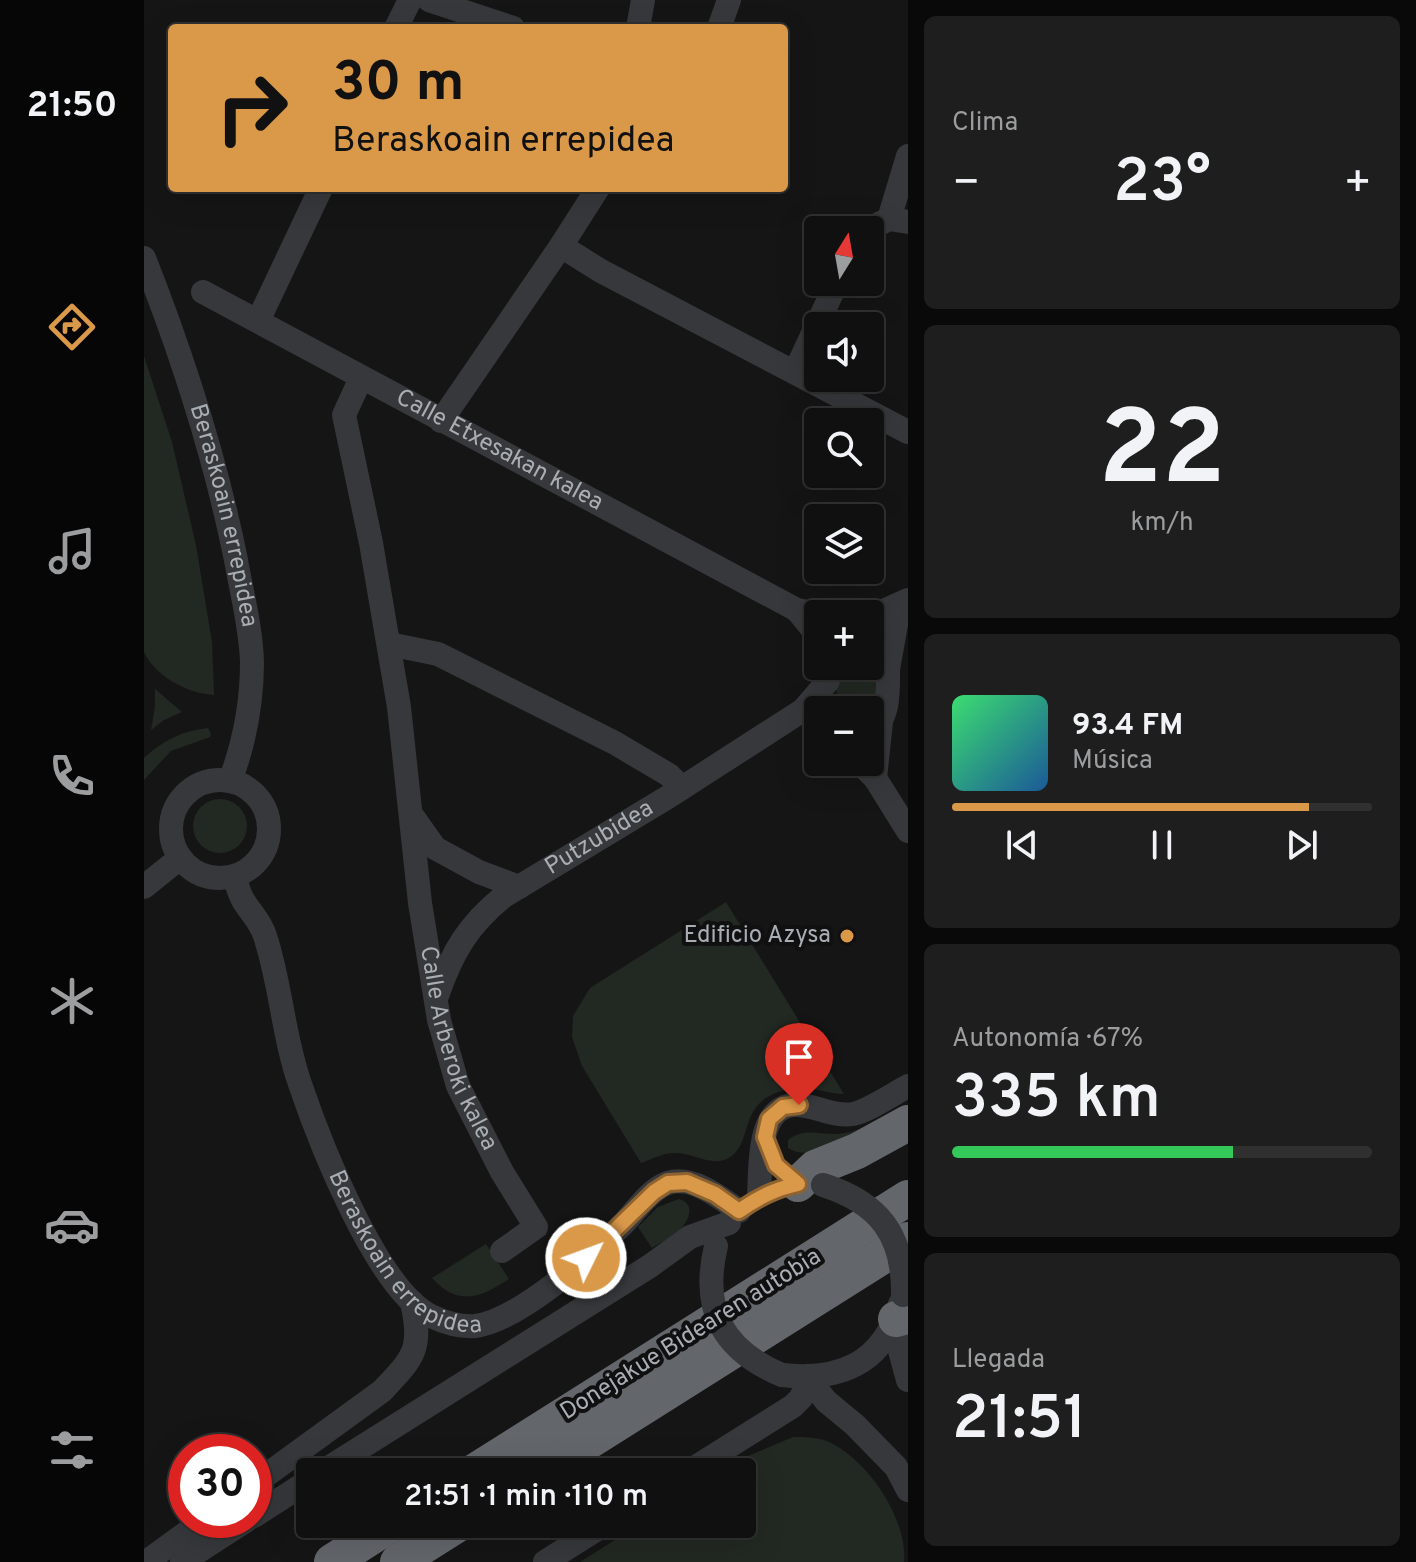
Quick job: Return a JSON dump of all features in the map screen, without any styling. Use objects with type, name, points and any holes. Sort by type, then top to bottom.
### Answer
[{"type":"highway","points":[[811,1185],[815,1168],[857,1151],[908,1123]]},
{"type":"highway","name":"Donejakue Bidearen autobia","points":[[496,1458],[908,1198]]},
{"type":"highway","name":"Donejakue Bidearen autobia","points":[[562,1458],[908,1240]]},
{"type":"highway","points":[[332,1562],[369,1538]]},
{"type":"highway","points":[[398,1562],[436,1538]]},
{"type":"street","points":[[398,24],[410,0]]},
{"type":"street","points":[[429,0],[501,24]]},
{"type":"street","points":[[639,24],[643,0]]},
{"type":"street","points":[[720,24],[729,0]]},
{"type":"street","points":[[899,221],[908,156]]},
{"type":"street","points":[[258,321],[319,192]]},
{"type":"street","points":[[441,421],[595,192]]},
{"type":"street","points":[[561,246],[601,271],[908,432]]},
{"type":"street","name":"Beraskoain errepidea","points":[[144,258],[198,406],[225,504],[248,622],[252,663],[248,709],[239,756],[230,781]]},
{"type":"street","name":"Calle Etxesakan kalea","points":[[203,292],[441,421],[804,610]]},
{"type":"street","points":[[795,372],[830,296]]},
{"type":"street","name":"Calle Arberoki kalea","points":[[361,378],[344,415],[389,644],[420,903],[436,1000],[458,1086],[502,1172],[536,1227],[502,1251]]},
{"type":"street","points":[[884,611],[906,601]]},
{"type":"street","points":[[884,652],[906,601]]},
{"type":"street","points":[[389,644],[438,654],[615,743],[669,775],[682,788]]},
{"type":"street","points":[[884,677],[888,689],[884,702]]},
{"type":"street","name":"Putzubidea","points":[[436,1000],[449,960],[483,912],[519,887],[804,716]]},
{"type":"street","points":[[871,776],[908,831]]},
{"type":"street","points":[[230,781],[247,789],[261,801],[269,828],[262,855],[249,869],[234,877],[201,875],[175,850],[171,821],[179,803],[192,789],[201,784],[230,781]]},
{"type":"street","name":"Calle Arberoki kalea","points":[[411,815],[435,848],[479,872],[519,887]]},
{"type":"street","points":[[144,887],[180,858]]},
{"type":"street","name":"Beraskoain errepidea","points":[[234,877],[242,898],[264,930],[300,1084],[338,1180],[388,1274],[412,1302],[430,1316],[455,1325],[474,1326],[496,1321],[531,1301],[586,1258],[654,1192],[668,1183],[687,1182],[715,1194],[734,1217]]},
{"type":"street","points":[[759,1196],[769,1119],[783,1107],[799,1105],[833,1114],[855,1114],[908,1086]]},
{"type":"street","points":[[765,1137],[776,1165],[811,1185],[847,1193],[868,1206],[885,1224],[897,1246],[903,1271],[900,1314],[908,1380]]},
{"type":"street","points":[[344,1458],[650,1266],[690,1237],[734,1217],[759,1196],[776,1189],[811,1185]]},
{"type":"street","points":[[734,1217],[716,1246],[710,1273],[711,1300],[720,1325],[736,1347],[757,1364],[782,1375],[812,1378],[835,1374],[869,1355],[900,1314]]},
{"type":"street","points":[[272,1471],[382,1391],[399,1373],[414,1354],[416,1320],[412,1302]]},
{"type":"street","points":[[711,1458],[782,1415],[801,1398],[812,1378]]},
{"type":"street","points":[[812,1378],[826,1401],[855,1425],[896,1467],[908,1490]]},
{"type":"street","points":[[782,1415],[830,1416],[855,1425]]},
{"type":"street","points":[[272,1504],[296,1489]]},
{"type":"street","points":[[146,1562],[179,1538]]},
{"type":"street","points":[[182,1562],[219,1538]]},
{"type":"street","points":[[545,1562],[583,1538]]},
{"type":"shaded area","points":[[144,356],[172,442],[196,545],[212,642],[214,695],[173,682],[156,669],[144,652]]},
{"type":"shaded area","points":[[882,680],[877,696],[838,696],[836,681]]},
{"type":"shaded area","points":[[155,689],[182,712],[151,730],[155,707]]},
{"type":"shaded area","points":[[208,728],[210,737],[171,751],[144,780],[144,758],[151,752],[173,737]]},
{"type":"shaded area","points":[[220,799],[239,807],[247,826],[239,845],[220,853],[201,845],[193,826],[201,807]]},
{"type":"shaded area","points":[[726,902],[844,1094],[802,1088],[775,1093],[753,1111],[741,1145],[724,1160],[712,1161],[672,1153],[641,1163],[582,1066],[572,1037],[573,1016],[590,988]]},
{"type":"shaded area","points":[[881,1120],[823,1150],[810,1153],[788,1148],[788,1140],[800,1134],[844,1133]]},
{"type":"shaded area","points":[[679,1199],[689,1208],[686,1222],[677,1233],[652,1248],[638,1227],[658,1207]]},
{"type":"shaded area","points":[[486,1244],[509,1279],[479,1295],[460,1296],[432,1278]]},
{"type":"shaded area","points":[[793,1437],[816,1438],[843,1450],[870,1476],[892,1510],[903,1545],[904,1562],[580,1562],[618,1538],[756,1538],[756,1458],[745,1458]]},
{"type":"place","name":"Edificio Azysa","points":[[847,936]]},
{"type":"route","points":[[586,1258],[654,1192],[668,1183],[687,1182],[715,1194],[739,1211],[759,1196],[798,1184],[776,1165],[765,1137],[769,1119],[783,1107],[799,1105]]}]
